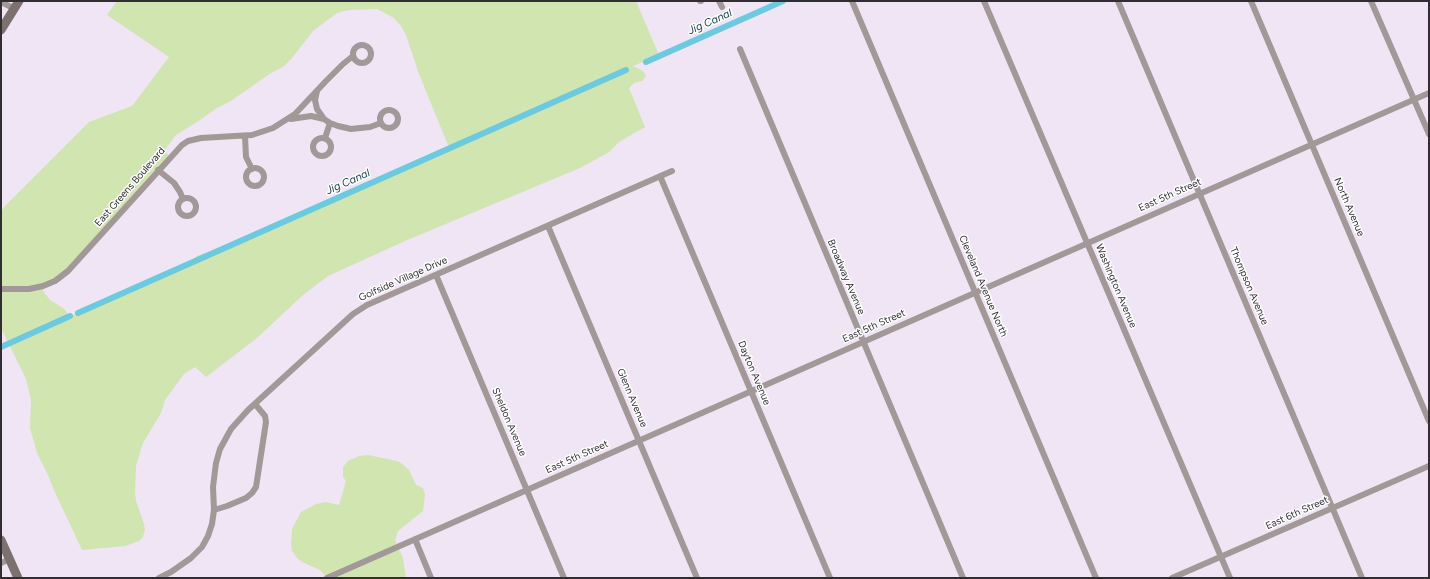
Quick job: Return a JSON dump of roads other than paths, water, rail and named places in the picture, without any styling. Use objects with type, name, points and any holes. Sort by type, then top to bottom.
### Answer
[{"type":"main road","points":[[1,30],[17,5]]},
{"type":"main road","points":[[1,540],[18,578]]},
{"type":"street","name":"Cleveland Avenue North","points":[[852,1],[1096,578]]},
{"type":"street","name":"Washington Avenue","points":[[984,1],[1230,578]]},
{"type":"street","name":"Thompson Avenue","points":[[1118,1],[1362,578]]},
{"type":"street","name":"North Avenue","points":[[1251,1],[1429,421]]},
{"type":"street","points":[[1371,1],[1429,134]]},
{"type":"street","points":[[1,2],[17,5]]},
{"type":"street","name":"Broadway Avenue","points":[[740,49],[963,578]]},
{"type":"street","name":"East Greens Boulevard","points":[[288,120],[343,64],[353,56]]},
{"type":"street","points":[[319,88],[315,96],[316,105],[324,119],[330,123],[351,129],[370,127],[381,123]]},
{"type":"street","name":"East 5th Street","points":[[327,578],[1429,93]]},
{"type":"street","name":"East Greens Boulevard","points":[[1,289],[36,288],[50,284],[62,277],[97,240],[176,150],[188,141],[208,137],[245,136],[266,132],[288,120],[298,117],[311,116],[324,119]]},
{"type":"street","points":[[325,138],[330,123]]},
{"type":"street","points":[[245,136],[246,157],[252,169]]},
{"type":"street","points":[[158,170],[174,183],[183,199]]},
{"type":"street","name":"Golfside Village Drive","points":[[163,577],[185,563],[202,547],[211,530],[214,510],[213,479],[216,463],[220,449],[235,424],[353,314],[368,305],[672,171]]},
{"type":"street","name":"Dayton Avenue","points":[[660,176],[830,578]]},
{"type":"street","name":"Glenn Avenue","points":[[548,226],[697,578]]},
{"type":"street","name":"Sheldon Avenue","points":[[436,275],[564,578]]},
{"type":"street","points":[[214,510],[246,498],[252,494],[256,487],[266,422],[265,416],[256,404]]},
{"type":"street","name":"East 6th Street","points":[[1172,578],[1429,466]]},
{"type":"street","points":[[414,539],[431,578]]},
{"type":"street","points":[[1,563],[10,559]]},
{"type":"waterway","name":"Jig Canal","points":[[646,62],[783,1]]},
{"type":"waterway","name":"Jig Canal","points":[[78,313],[626,70]]},
{"type":"waterway","name":"Jig Canal","points":[[1,347],[70,316]]}]
